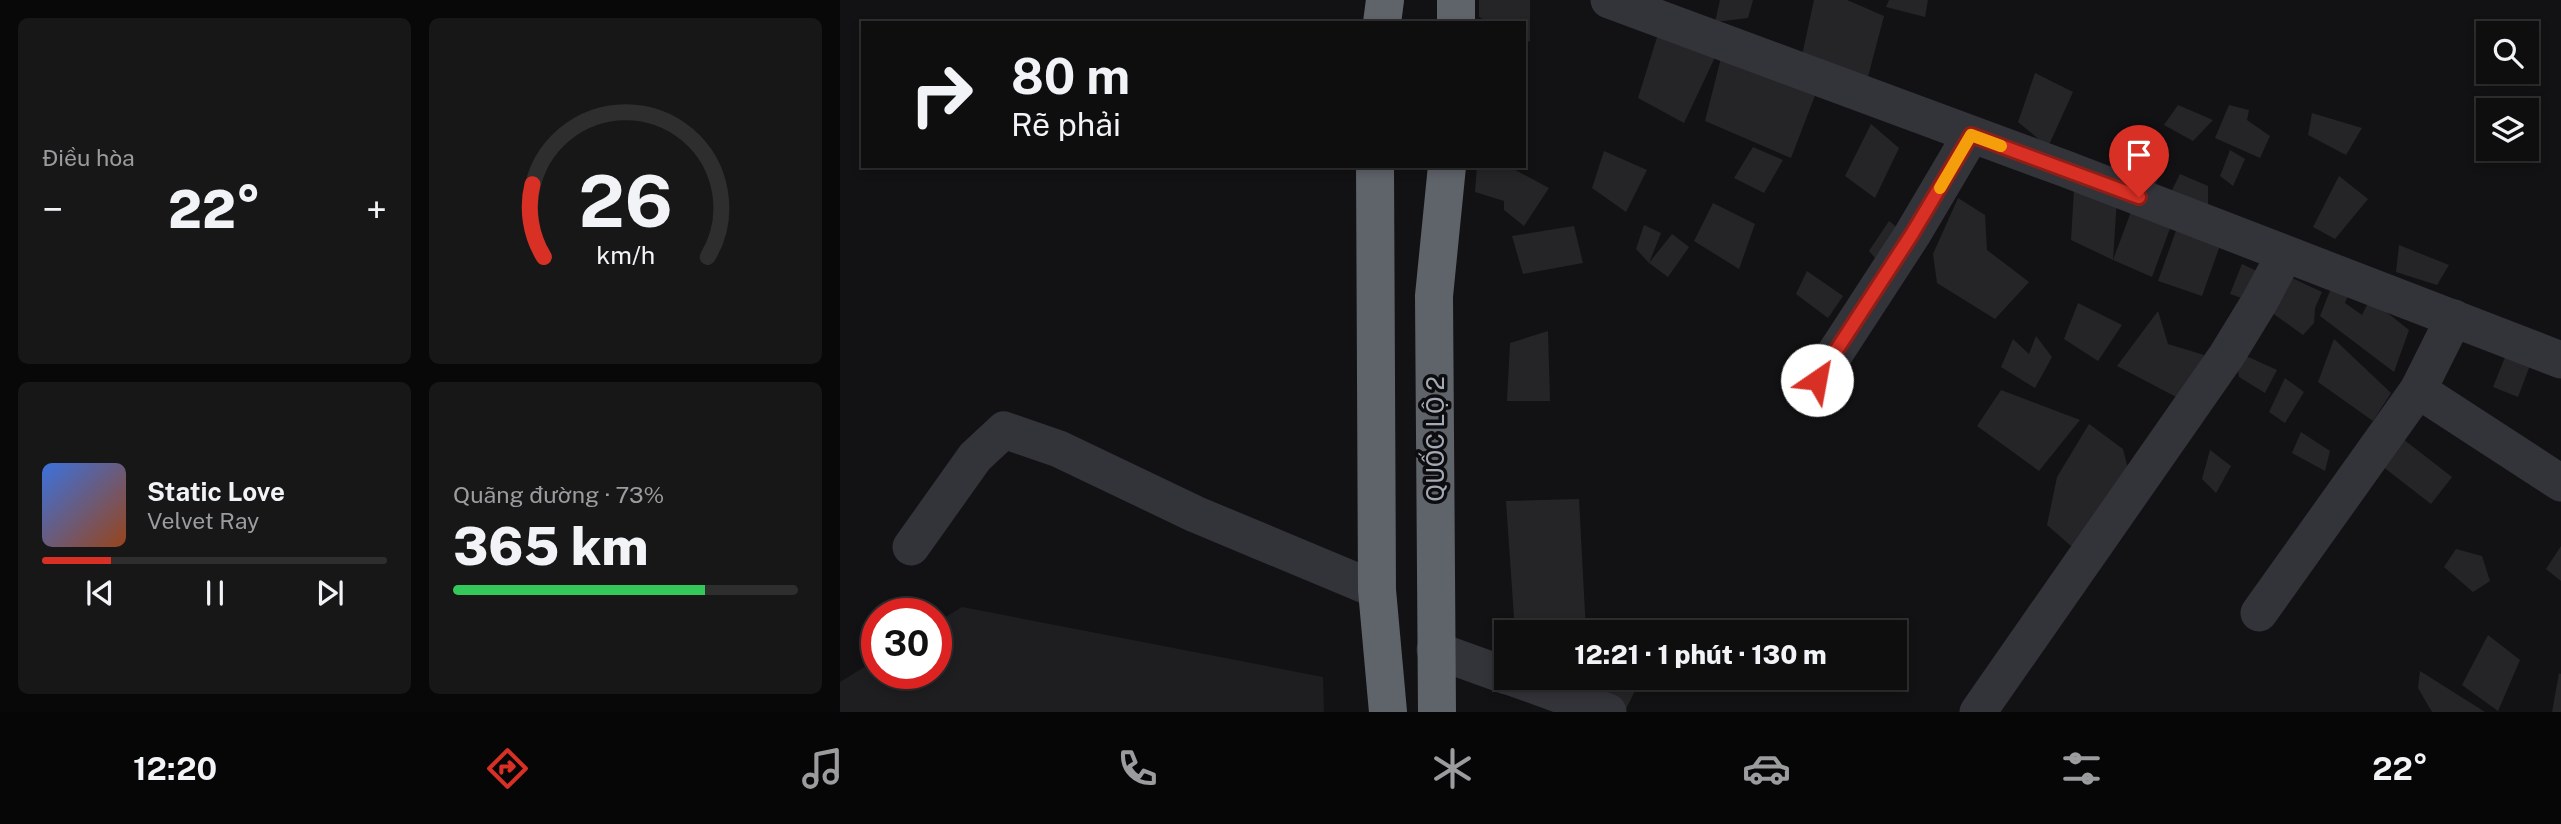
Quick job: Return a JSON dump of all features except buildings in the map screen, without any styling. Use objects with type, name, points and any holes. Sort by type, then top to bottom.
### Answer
[{"type":"highway","points":[[1382,21],[1385,0]]},
{"type":"highway","points":[[1456,0],[1456,21]]},
{"type":"highway","points":[[1375,168],[1377,590],[1388,712]]},
{"type":"highway","name":"QUỐC LỘ 2","points":[[1437,712],[1434,296],[1447,168]]},
{"type":"street","points":[[1609,0],[2561,360]]},
{"type":"street","points":[[1817,380],[1912,234],[1971,135]]},
{"type":"street","points":[[1978,712],[2227,355],[2285,254]]},
{"type":"street","points":[[2259,612],[2418,390],[2454,318]]},
{"type":"street","points":[[2418,390],[2561,483]]},
{"type":"street","points":[[911,547],[975,457],[1004,430],[1059,449],[1195,514],[1377,590]]},
{"type":"street","points":[[1435,650],[1494,671]]},
{"type":"street","points":[[1548,690],[1608,712]]},
{"type":"shaded area","points":[[962,607],[1323,677],[1324,712],[840,712],[840,682],[861,669],[861,689],[952,689],[952,613]]},
{"type":"slow traffic","points":[[1940,188],[1971,135],[2001,146]]},
{"type":"route","points":[[1817,380],[1912,234],[1971,135],[2139,197]]}]
